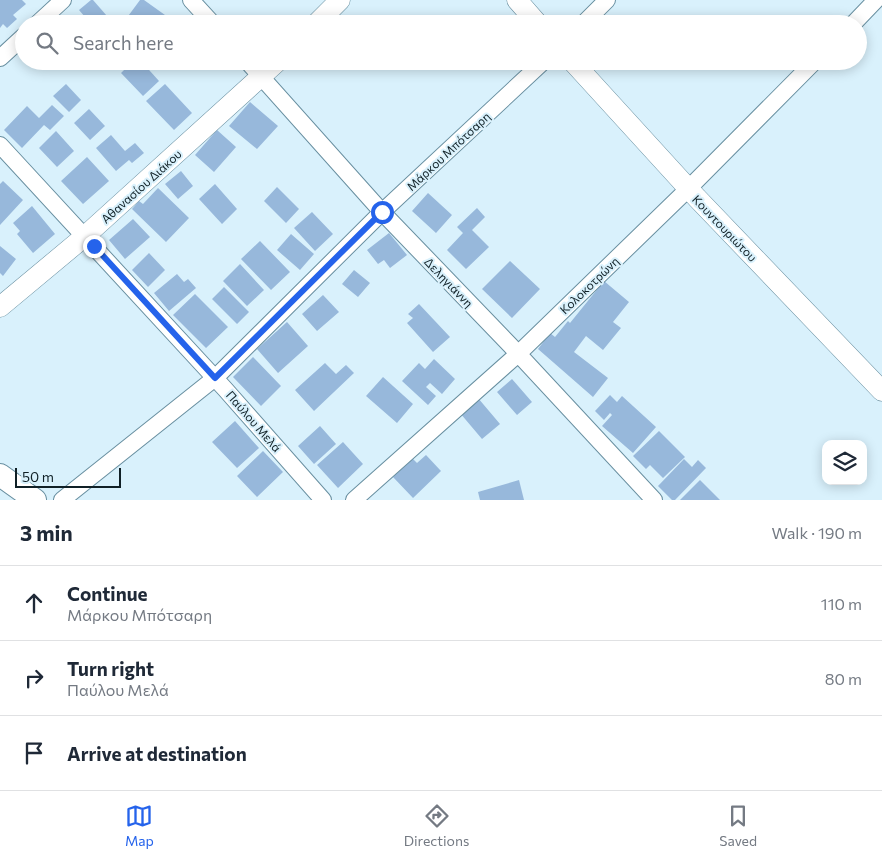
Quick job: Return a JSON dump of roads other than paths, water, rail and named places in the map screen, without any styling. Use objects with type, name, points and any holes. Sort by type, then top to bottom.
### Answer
[{"type":"main road","points":[[0,475],[35,500]]},
{"type":"street","points":[[47,15],[63,0]]},
{"type":"street","points":[[191,0],[205,15]]},
{"type":"street","points":[[325,15],[340,0]]},
{"type":"street","points":[[516,0],[530,15]]},
{"type":"street","points":[[592,15],[607,0]]},
{"type":"street","points":[[862,15],[876,0]]},
{"type":"street","points":[[0,58],[15,44]]},
{"type":"street","name":"Δεληγιάννη","points":[[255,70],[382,212],[654,500]]},
{"type":"street","name":"Αθανασίου Διάκου","points":[[0,307],[84,236],[269,70]]},
{"type":"street","name":"Μάρκου Μπότσαρη","points":[[62,500],[215,378],[382,212],[534,70]]},
{"type":"street","name":"Κουντουριώτου","points":[[580,70],[688,189],[879,384]]},
{"type":"street","name":"Κολοκοτρώνη","points":[[354,500],[518,354],[688,189],[806,70]]},
{"type":"street","name":"Παύλου Μελά","points":[[0,145],[215,378],[323,500]]}]
